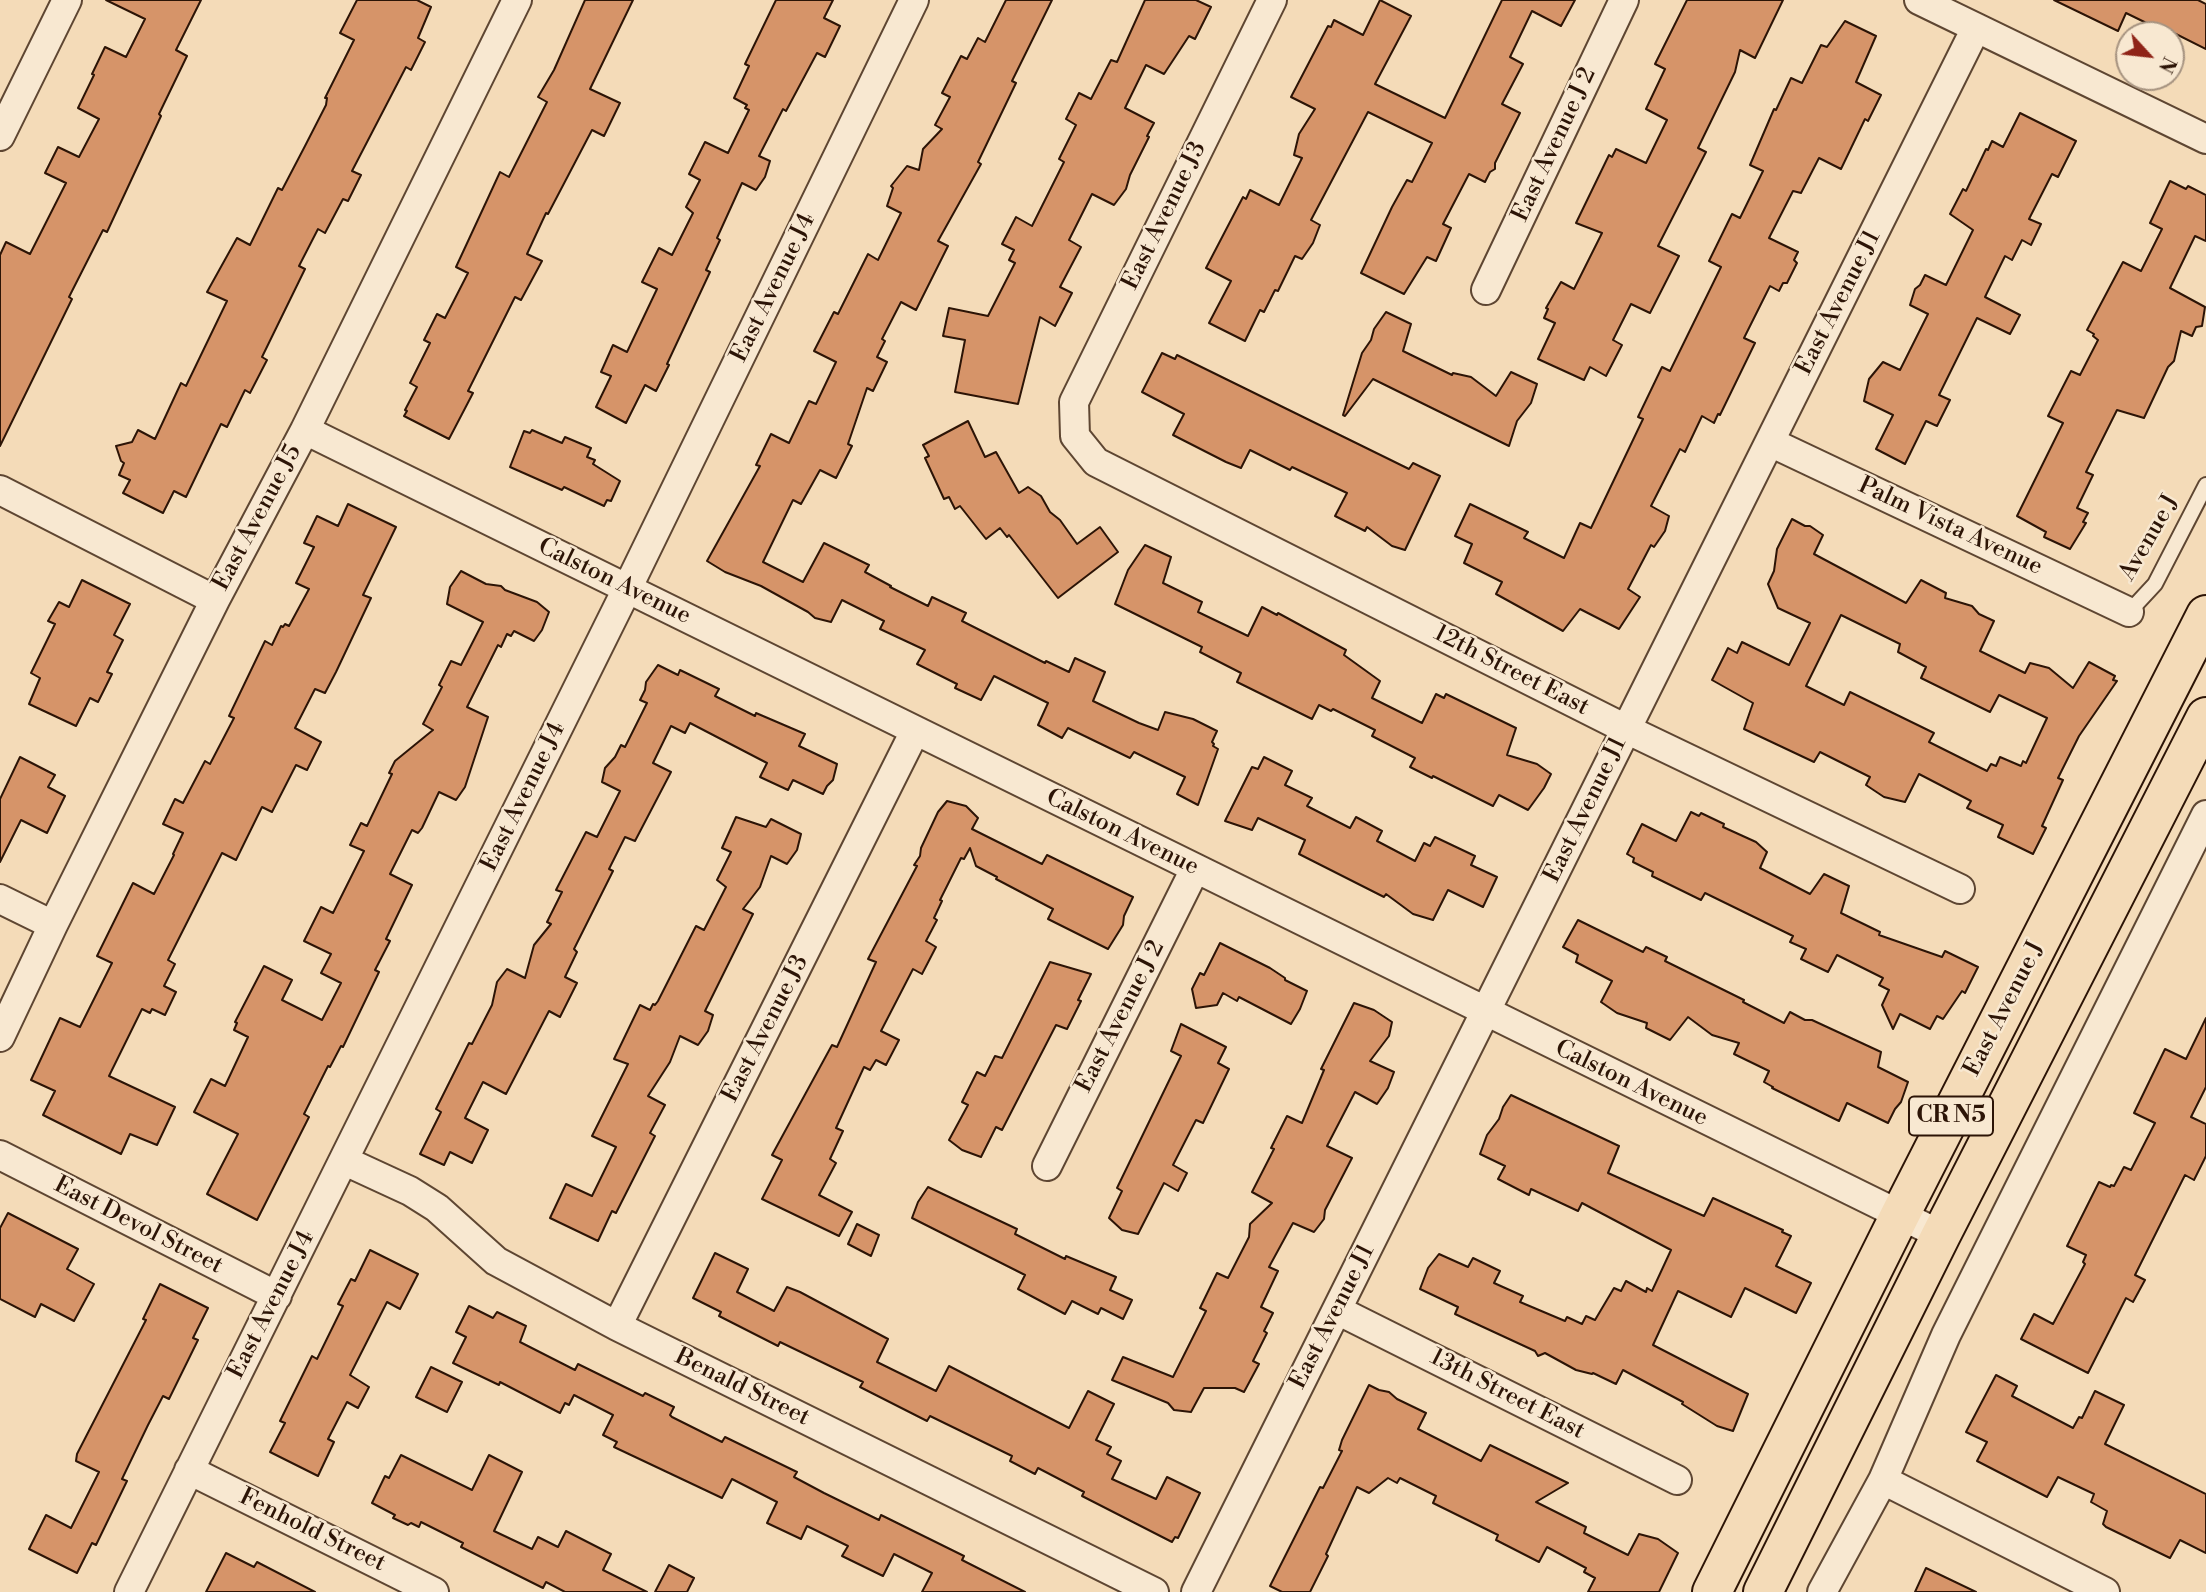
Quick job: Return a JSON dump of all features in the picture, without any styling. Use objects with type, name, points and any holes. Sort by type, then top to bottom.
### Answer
[{"type":"main road","name":"East Avenue J","points":[[1712,1592],[1900,1215],[2202,636]]},
{"type":"main road","name":"East Avenue J","points":[[1763,1592],[1941,1235],[2206,717]]},
{"type":"street","points":[[0,136],[67,0]]},
{"type":"street","name":"East Avenue J5","points":[[0,1037],[215,600],[304,430],[517,0]]},
{"type":"street","name":"East Avenue J4","points":[[130,1592],[627,589],[914,0]]},
{"type":"street","name":"East Avenue J3","points":[[1075,436],[1074,402],[1272,0]]},
{"type":"street","name":"East Avenue J 2","points":[[1486,290],[1624,0]]},
{"type":"street","points":[[1919,0],[2206,139]]},
{"type":"street","name":"East Avenue J1","points":[[1196,1592],[1976,28]]},
{"type":"street","name":"Calston Avenue","points":[[304,430],[1941,1235]]},
{"type":"street","name":"12th Street East","points":[[1075,436],[1096,462],[1626,729],[1960,889]]},
{"type":"street","name":"Palm Vista Avenue","points":[[1770,442],[2129,612]]},
{"type":"street","points":[[0,490],[215,600]]},
{"type":"street","name":"East Avenue J3","points":[[617,1326],[915,731]]},
{"type":"street","points":[[1822,1592],[1882,1480],[1952,1323],[2206,815]]},
{"type":"street","name":"East Avenue J 2","points":[[1047,1166],[1195,869]]},
{"type":"street","points":[[0,899],[53,925]]},
{"type":"street","name":"East Devol Street","points":[[0,1155],[277,1296]]},
{"type":"street","name":"Benald Street","points":[[345,1161],[410,1191],[437,1208],[496,1261],[617,1326],[1154,1592]]},
{"type":"street","name":"13th Street East","points":[[1337,1310],[1677,1480]]},
{"type":"street","name":"Fenhold Street","points":[[189,1470],[434,1592]]},
{"type":"street","points":[[1882,1480],[2105,1592]]},
{"type":"lane","name":"Avenue J","points":[[2129,612],[2155,584],[2206,485]]},
{"type":"building","points":[[106,0],[201,0],[176,50],[187,56],[159,114],[161,116],[107,232],[103,230],[69,297],[72,299],[0,446],[0,255],[6,242],[30,254],[66,183],[45,173],[58,147],[79,157],[99,119],[78,108],[105,47],[126,57],[145,19]]},
{"type":"building","points":[[357,0],[417,0],[431,7],[418,38],[425,42],[411,70],[406,67],[352,171],[361,175],[348,201],[343,199],[325,233],[318,229],[299,266],[305,269],[262,357],[267,360],[250,393],[245,390],[227,427],[221,424],[186,497],[174,491],[163,513],[123,493],[130,480],[119,475],[124,463],[116,446],[132,442],[138,430],[155,439],[181,383],[186,386],[227,301],[207,292],[237,238],[250,245],[278,188],[282,190],[305,146],[354,40],[340,33]]},
{"type":"building","points":[[585,0],[633,0],[590,89],[620,103],[604,136],[592,130],[548,214],[546,213],[527,254],[542,261],[521,300],[515,297],[468,391],[473,393],[449,439],[404,416],[417,387],[410,383],[430,343],[424,340],[437,314],[445,318],[468,273],[456,267],[500,172],[509,177],[547,102],[538,97],[554,70]]},
{"type":"building","points":[[776,0],[833,0],[824,18],[840,26],[825,57],[817,53],[786,111],[783,109],[759,156],[770,161],[765,177],[756,190],[742,183],[717,238],[720,240],[706,270],[710,272],[667,364],[669,365],[656,391],[645,385],[626,423],[596,407],[611,376],[601,372],[613,345],[627,352],[657,289],[642,282],[659,248],[672,255],[693,213],[686,207],[700,180],[689,174],[705,142],[728,153],[749,110],[745,108],[747,105],[734,98],[749,66],[745,64]]},
{"type":"building","points":[[1006,0],[1052,0],[1012,81],[1016,83],[978,162],[981,164],[938,241],[948,246],[916,310],[901,302],[882,339],[885,341],[877,357],[887,362],[873,391],[867,388],[848,444],[852,446],[836,478],[820,470],[801,504],[793,500],[763,562],[803,582],[824,543],[869,565],[865,572],[890,587],[928,606],[932,597],[966,613],[962,621],[1045,663],[1046,661],[1069,672],[1075,658],[1105,672],[1093,701],[1158,730],[1165,712],[1193,719],[1217,731],[1212,742],[1218,749],[1198,805],[1177,794],[1185,777],[1134,752],[1130,758],[1068,728],[1062,738],[1038,725],[1048,703],[994,676],[981,700],[955,688],[957,684],[917,664],[925,650],[880,629],[884,621],[842,600],[831,622],[815,618],[761,586],[725,572],[707,561],[760,466],[756,465],[771,434],[789,443],[809,401],[816,404],[836,362],[814,351],[834,312],[838,314],[868,254],[878,260],[901,213],[887,206],[893,188],[891,186],[907,166],[919,170],[923,149],[942,129],[935,125],[950,97],[942,93],[961,56],[967,59],[978,38],[985,42]]},
{"type":"building","points":[[1145,0],[1196,0],[1211,7],[1195,39],[1189,36],[1164,74],[1146,65],[1125,108],[1154,123],[1147,136],[1149,137],[1126,189],[1114,205],[1092,194],[1069,240],[1081,247],[1060,287],[1072,293],[1055,326],[1040,317],[1018,404],[955,392],[965,340],[943,336],[949,308],[988,316],[1015,263],[1009,260],[1014,250],[1002,244],[1016,217],[1032,226],[1064,162],[1059,159],[1076,125],[1066,119],[1079,93],[1091,99],[1111,60],[1117,62]]},
{"type":"building","points":[[1380,0],[1411,16],[1375,84],[1445,118],[1502,0],[1575,0],[1561,26],[1532,11],[1510,57],[1523,64],[1502,104],[1520,113],[1495,163],[1495,169],[1490,172],[1485,182],[1469,174],[1443,224],[1451,228],[1436,261],[1427,257],[1404,294],[1361,273],[1392,207],[1407,180],[1412,182],[1432,143],[1368,112],[1311,220],[1320,225],[1313,243],[1302,259],[1295,256],[1278,291],[1275,290],[1264,312],[1260,310],[1245,341],[1209,323],[1231,281],[1206,268],[1243,197],[1246,199],[1250,190],[1279,205],[1302,158],[1294,155],[1299,134],[1315,109],[1291,97],[1328,26],[1331,27],[1334,20],[1363,35]]},
{"type":"building","points":[[1687,0],[1783,0],[1755,58],[1740,50],[1735,72],[1698,148],[1706,152],[1658,246],[1679,256],[1650,313],[1631,304],[1613,340],[1622,345],[1606,376],[1590,367],[1584,380],[1538,359],[1555,323],[1544,318],[1548,309],[1546,308],[1561,282],[1574,289],[1602,233],[1576,223],[1609,155],[1612,157],[1616,149],[1646,163],[1667,120],[1646,109],[1665,69],[1655,64]]},
{"type":"building","points":[[2054,0],[2198,0],[2206,4],[2206,49],[2185,38],[2185,21],[2142,21],[2126,13],[2122,21],[2115,21],[2115,30]]},
{"type":"building","points":[[1845,21],[1876,36],[1856,82],[1881,95],[1868,121],[1865,119],[1841,169],[1819,158],[1801,193],[1793,191],[1769,238],[1798,252],[1794,260],[1797,263],[1787,283],[1783,283],[1779,291],[1770,286],[1744,338],[1755,343],[1720,415],[1718,414],[1714,423],[1702,416],[1685,452],[1680,449],[1651,506],[1669,516],[1665,531],[1654,547],[1651,545],[1628,589],[1640,597],[1619,629],[1580,609],[1563,631],[1496,594],[1502,582],[1464,563],[1472,544],[1455,536],[1470,504],[1528,532],[1524,538],[1564,558],[1580,523],[1591,528],[1643,419],[1638,417],[1662,367],[1670,371],[1721,267],[1709,261],[1732,214],[1740,218],[1763,171],[1750,165],[1774,109],[1776,110],[1791,78],[1802,83],[1821,45],[1827,47]]},
{"type":"building","points":[[2020,113],[2076,141],[2058,177],[2052,174],[2029,219],[2041,224],[2031,245],[2022,240],[2012,260],[2005,256],[1985,297],[2020,315],[2010,334],[1977,318],[1939,395],[1950,400],[1937,426],[1926,421],[1905,464],[1876,449],[1893,415],[1864,401],[1869,379],[1883,362],[1900,370],[1928,314],[1910,305],[1915,289],[1925,275],[1946,285],[1973,230],[1950,214],[1963,189],[1966,191],[1986,149],[1988,150],[1992,141],[2003,147]]},
{"type":"building","points":[[2170,181],[2206,195],[2206,241],[2195,236],[2170,288],[2205,307],[2202,326],[2196,327],[2192,336],[2181,331],[2174,361],[2168,367],[2144,418],[2117,410],[2086,472],[2093,475],[2077,508],[2088,513],[2083,522],[2086,523],[2070,549],[2044,537],[2046,532],[2017,516],[2063,423],[2048,416],[2071,371],[2080,375],[2098,340],[2087,330],[2123,262],[2141,271],[2162,229],[2150,223]]},
{"type":"building","points":[[1386,312],[1411,324],[1403,351],[1452,375],[1471,377],[1496,396],[1511,372],[1537,384],[1531,403],[1517,421],[1509,446],[1373,379],[1345,416],[1343,415],[1362,353]]},
{"type":"building","points":[[1162,353],[1175,359],[1177,355],[1409,469],[1413,463],[1440,476],[1405,550],[1392,546],[1367,527],[1365,531],[1335,516],[1347,493],[1250,450],[1241,468],[1173,435],[1184,414],[1142,392]]},
{"type":"building","points":[[968,421],[985,457],[996,452],[1019,493],[1028,487],[1041,496],[1050,512],[1060,520],[1077,544],[1100,527],[1118,552],[1058,598],[1009,535],[1007,537],[1000,528],[986,539],[960,506],[955,509],[949,497],[944,499],[925,458],[929,456],[923,445]]},
{"type":"building","points":[[532,430],[562,443],[565,437],[591,448],[587,457],[595,460],[593,464],[620,481],[611,501],[607,500],[604,506],[564,487],[562,490],[510,467],[524,431],[530,433]]},
{"type":"building","points":[[348,504],[396,527],[363,595],[371,598],[336,672],[325,693],[315,689],[295,728],[321,742],[307,770],[296,765],[272,812],[262,807],[236,860],[222,853],[168,960],[175,964],[164,986],[176,992],[165,1015],[152,1009],[150,1013],[142,1009],[109,1076],[175,1107],[157,1145],[130,1134],[121,1154],[43,1115],[55,1091],[31,1080],[60,1018],[80,1027],[112,963],[97,956],[133,883],[154,894],[174,855],[183,833],[163,824],[175,799],[183,803],[205,761],[210,764],[234,718],[229,716],[265,641],[272,645],[281,626],[289,626],[309,589],[296,583],[314,547],[304,543],[317,516],[338,526]]},
{"type":"building","points":[[1792,519],[1823,535],[1814,554],[1906,603],[1921,580],[1946,593],[1945,598],[1972,606],[1979,614],[1994,621],[1980,651],[2025,673],[2030,663],[2049,668],[2073,688],[2089,662],[2115,676],[2113,680],[2117,681],[2079,736],[2058,778],[2063,780],[2042,826],[2046,828],[2033,854],[1998,837],[2003,825],[1967,808],[1971,801],[1919,774],[1905,802],[1884,797],[1866,785],[1870,777],[1820,752],[1814,762],[1744,729],[1753,703],[1712,680],[1728,648],[1737,653],[1742,642],[1789,665],[1810,623],[1778,608],[1768,584],[1774,571],[1777,549]],"holes":[[[1841,615],[1900,644],[1898,652],[1926,667],[1921,678],[1990,712],[1999,695],[2047,718],[2026,763],[2023,761],[2021,766],[2000,757],[1996,766],[1991,764],[1987,771],[1929,742],[1934,733],[1850,692],[1844,705],[1806,686]]]},
{"type":"building","points":[[1145,545],[1171,557],[1163,583],[1202,602],[1198,612],[1248,636],[1262,607],[1277,615],[1278,613],[1346,650],[1344,655],[1380,681],[1372,698],[1422,723],[1436,694],[1444,698],[1446,694],[1516,728],[1507,755],[1537,764],[1551,774],[1544,788],[1528,810],[1499,795],[1493,806],[1410,767],[1415,758],[1372,736],[1375,730],[1333,709],[1331,711],[1319,705],[1312,719],[1237,682],[1241,673],[1200,652],[1202,647],[1115,604],[1128,570]]},
{"type":"building","points":[[461,571],[486,584],[501,586],[537,602],[549,612],[534,641],[514,631],[511,636],[507,634],[501,647],[498,645],[467,707],[488,717],[465,787],[456,800],[439,792],[422,828],[418,833],[412,830],[390,874],[412,885],[386,939],[390,941],[375,970],[379,972],[343,1047],[341,1046],[330,1067],[328,1066],[304,1114],[309,1117],[257,1220],[207,1194],[238,1134],[194,1112],[211,1079],[225,1086],[248,1037],[234,1030],[237,1023],[235,1022],[264,966],[292,980],[282,1000],[322,1020],[341,983],[321,973],[331,954],[304,941],[321,907],[333,913],[364,851],[350,845],[361,823],[367,826],[392,774],[389,773],[395,761],[433,730],[423,724],[442,687],[439,685],[451,661],[461,665],[483,622],[447,604],[450,587]]},
{"type":"building","points":[[82,580],[130,604],[114,635],[123,640],[107,672],[112,674],[98,702],[90,698],[76,726],[29,704],[40,678],[31,673],[55,624],[48,621],[59,602],[69,607]]},
{"type":"building","points":[[658,665],[678,675],[680,670],[719,689],[715,696],[755,716],[756,713],[805,734],[799,746],[837,764],[833,780],[823,794],[793,780],[788,790],[760,777],[767,763],[690,723],[685,733],[671,726],[653,763],[671,772],[635,841],[625,837],[609,869],[613,871],[574,949],[577,952],[565,977],[577,983],[560,1017],[549,1011],[506,1094],[483,1082],[465,1118],[488,1130],[472,1163],[450,1152],[444,1165],[420,1154],[441,1112],[436,1109],[469,1043],[472,1044],[492,1005],[497,982],[507,969],[525,978],[534,945],[551,924],[547,922],[562,892],[556,890],[586,832],[597,837],[620,791],[602,782],[605,768],[621,745],[625,747],[647,703],[640,700],[646,682]]},
{"type":"building","points":[[20,757],[55,775],[48,787],[65,796],[47,833],[21,820],[0,862],[0,799]]},
{"type":"building","points":[[1264,757],[1292,771],[1285,785],[1312,798],[1307,806],[1350,828],[1356,817],[1382,831],[1377,841],[1415,861],[1424,843],[1430,846],[1435,837],[1475,856],[1471,865],[1497,877],[1483,907],[1448,890],[1433,920],[1413,914],[1386,894],[1384,897],[1299,854],[1305,840],[1258,818],[1252,830],[1225,821],[1252,767],[1258,769]]},
{"type":"building","points":[[947,801],[966,806],[978,818],[972,829],[1042,864],[1047,855],[1133,897],[1123,925],[1108,949],[1048,919],[1053,909],[976,866],[970,848],[964,859],[961,858],[940,900],[942,901],[934,918],[937,920],[926,941],[936,947],[922,974],[913,969],[881,1031],[899,1040],[886,1065],[876,1060],[870,1070],[864,1067],[836,1128],[843,1131],[830,1159],[836,1163],[819,1195],[852,1212],[839,1236],[762,1199],[782,1160],[772,1155],[832,1045],[837,1047],[876,962],[868,959],[917,866],[914,865],[938,812]]},
{"type":"building","points":[[1691,812],[1699,816],[1701,813],[1724,824],[1723,827],[1756,842],[1767,852],[1760,868],[1810,894],[1824,874],[1849,886],[1841,913],[1880,932],[1879,935],[1942,957],[1945,951],[1978,967],[1965,993],[1962,991],[1943,1019],[1937,1016],[1930,1029],[1900,1014],[1893,1029],[1882,1005],[1889,990],[1879,985],[1883,978],[1837,955],[1828,972],[1801,959],[1806,949],[1790,942],[1793,936],[1705,893],[1701,900],[1652,876],[1653,872],[1633,862],[1634,858],[1627,854],[1642,824],[1676,841]]},
{"type":"building","points":[[736,817],[766,827],[771,819],[801,834],[797,850],[787,864],[771,856],[760,887],[743,909],[753,914],[705,1011],[713,1015],[708,1031],[698,1045],[680,1036],[670,1062],[648,1096],[665,1105],[650,1133],[655,1136],[616,1213],[612,1211],[598,1241],[550,1218],[566,1184],[592,1196],[616,1147],[592,1136],[628,1064],[614,1059],[640,1005],[650,1010],[658,1001],[696,926],[704,930],[726,887],[717,880],[731,852],[722,848]]},
{"type":"building","points":[[1578,920],[1643,952],[1646,947],[1667,957],[1665,961],[1784,1023],[1790,1012],[1881,1052],[1878,1067],[1908,1082],[1901,1102],[1888,1123],[1847,1103],[1839,1121],[1772,1088],[1764,1082],[1769,1071],[1734,1054],[1739,1043],[1712,1035],[1688,1017],[1670,1040],[1646,1028],[1647,1023],[1617,1013],[1601,1002],[1612,981],[1576,962],[1578,955],[1563,947]]},
{"type":"building","points":[[1220,943],[1270,968],[1285,980],[1307,991],[1291,1024],[1239,997],[1237,1001],[1223,993],[1217,1005],[1196,1008],[1192,989],[1200,973],[1204,975]]},
{"type":"building","points":[[1050,962],[1091,974],[1078,1000],[1081,1001],[1067,1029],[1056,1025],[1002,1130],[996,1127],[981,1157],[962,1150],[949,1140],[968,1105],[962,1102],[977,1072],[985,1076],[995,1056],[1002,1058]]},
{"type":"building","points":[[1354,1003],[1374,1010],[1392,1022],[1389,1036],[1370,1061],[1394,1072],[1388,1088],[1377,1104],[1355,1092],[1327,1146],[1352,1158],[1325,1210],[1324,1219],[1314,1232],[1293,1223],[1269,1267],[1278,1271],[1261,1307],[1273,1313],[1264,1331],[1267,1333],[1253,1361],[1259,1364],[1244,1392],[1235,1388],[1204,1388],[1191,1412],[1174,1410],[1168,1403],[1112,1380],[1123,1357],[1173,1377],[1206,1311],[1200,1308],[1217,1273],[1228,1278],[1249,1237],[1250,1224],[1272,1203],[1252,1192],[1287,1116],[1302,1123],[1324,1070],[1321,1069]]},
{"type":"building","points":[[2206,1018],[2206,1087],[2191,1117],[2206,1124],[2206,1156],[2194,1180],[2185,1175],[2135,1275],[2145,1280],[2133,1302],[2126,1298],[2088,1373],[2021,1339],[2034,1314],[2053,1324],[2085,1264],[2083,1262],[2086,1255],[2067,1246],[2099,1182],[2114,1186],[2124,1167],[2131,1170],[2155,1123],[2134,1113],[2165,1049],[2186,1059]]},
{"type":"building","points":[[1181,1024],[1226,1047],[1218,1063],[1229,1069],[1203,1123],[1196,1120],[1173,1165],[1187,1173],[1178,1191],[1164,1183],[1138,1234],[1122,1230],[1109,1218],[1122,1191],[1117,1188],[1181,1056],[1171,1051]]},
{"type":"building","points":[[1511,1095],[1619,1146],[1608,1173],[1704,1216],[1713,1198],[1791,1236],[1776,1266],[1811,1283],[1796,1313],[1745,1288],[1731,1317],[1678,1291],[1653,1345],[1748,1394],[1733,1431],[1717,1426],[1682,1404],[1683,1402],[1623,1370],[1616,1384],[1593,1373],[1576,1370],[1545,1353],[1538,1356],[1535,1351],[1455,1314],[1458,1307],[1420,1289],[1428,1268],[1439,1254],[1468,1267],[1473,1258],[1500,1271],[1494,1283],[1523,1296],[1520,1302],[1565,1321],[1567,1317],[1582,1324],[1586,1316],[1595,1320],[1614,1288],[1621,1291],[1626,1281],[1646,1292],[1647,1288],[1652,1291],[1671,1250],[1582,1203],[1578,1211],[1531,1189],[1529,1195],[1498,1179],[1505,1166],[1480,1154],[1487,1135]]},
{"type":"building","points":[[928,1187],[1017,1229],[1015,1234],[1065,1259],[1066,1256],[1116,1277],[1110,1290],[1132,1300],[1123,1319],[1101,1308],[1098,1314],[1072,1301],[1065,1314],[1018,1289],[1025,1275],[912,1218]]},
{"type":"building","points":[[8,1213],[78,1249],[67,1269],[94,1284],[74,1321],[41,1304],[35,1317],[0,1299],[0,1228]]},
{"type":"building","points":[[857,1224],[879,1235],[871,1256],[848,1244]]},
{"type":"building","points":[[370,1250],[418,1274],[400,1309],[387,1302],[350,1375],[369,1387],[358,1408],[347,1402],[328,1439],[334,1442],[318,1476],[270,1452],[285,1423],[280,1421],[312,1356],[317,1359],[343,1306],[338,1304],[351,1279],[355,1281]]},
{"type":"building","points":[[715,1253],[748,1269],[737,1292],[774,1311],[787,1287],[800,1292],[888,1339],[877,1362],[936,1391],[949,1366],[1069,1428],[1088,1391],[1114,1404],[1096,1440],[1111,1447],[1107,1454],[1121,1461],[1112,1479],[1156,1499],[1167,1477],[1200,1493],[1178,1538],[1175,1537],[1172,1542],[1082,1496],[1084,1492],[1038,1468],[1035,1474],[1010,1461],[1012,1456],[930,1416],[927,1421],[860,1387],[863,1382],[780,1342],[778,1346],[719,1316],[721,1312],[693,1298]]},
{"type":"building","points":[[160,1284],[208,1308],[193,1338],[198,1340],[169,1399],[163,1396],[122,1479],[127,1481],[96,1545],[92,1543],[77,1573],[29,1549],[46,1515],[71,1528],[99,1472],[76,1461],[77,1454],[146,1320],[143,1319]]},
{"type":"building","points":[[469,1306],[493,1318],[497,1312],[526,1326],[520,1342],[575,1370],[578,1364],[643,1396],[645,1393],[674,1407],[670,1415],[672,1417],[722,1442],[725,1437],[797,1472],[794,1477],[824,1493],[879,1520],[881,1515],[964,1556],[962,1560],[1025,1592],[922,1592],[932,1573],[894,1554],[883,1576],[842,1556],[848,1546],[807,1526],[801,1539],[767,1523],[777,1502],[732,1479],[722,1498],[614,1447],[617,1442],[603,1435],[613,1415],[574,1395],[569,1405],[565,1403],[560,1413],[500,1382],[499,1385],[453,1363],[466,1337],[456,1332]]},
{"type":"building","points":[[431,1367],[462,1382],[447,1412],[416,1397]]},
{"type":"building","points":[[1996,1375],[2017,1386],[2012,1396],[2073,1428],[2079,1417],[2082,1418],[2095,1391],[2124,1405],[2105,1444],[2206,1494],[2206,1553],[2180,1540],[2170,1558],[2106,1527],[2103,1524],[2107,1511],[2091,1502],[2094,1494],[2058,1477],[2047,1497],[1977,1461],[1987,1442],[1966,1432]]},
{"type":"building","points":[[1369,1385],[1389,1392],[1397,1399],[1426,1413],[1418,1429],[1481,1461],[1490,1445],[1568,1483],[1536,1502],[1586,1527],[1584,1533],[1628,1555],[1639,1534],[1658,1539],[1678,1553],[1659,1592],[1588,1592],[1595,1578],[1584,1572],[1586,1568],[1547,1547],[1539,1562],[1496,1540],[1498,1535],[1433,1503],[1436,1496],[1400,1478],[1397,1483],[1388,1478],[1369,1493],[1357,1487],[1310,1592],[1282,1592],[1270,1586],[1320,1487],[1323,1488],[1342,1451],[1339,1450],[1342,1440]]},
{"type":"building","points":[[401,1455],[472,1490],[489,1455],[522,1472],[494,1531],[532,1549],[538,1537],[558,1547],[566,1531],[611,1554],[603,1570],[647,1592],[565,1592],[546,1582],[543,1588],[461,1547],[463,1543],[421,1522],[419,1527],[393,1518],[395,1515],[372,1503],[385,1476],[389,1478]]},
{"type":"building","points":[[226,1553],[254,1567],[257,1562],[315,1592],[206,1592]]},
{"type":"building","points":[[669,1565],[694,1578],[687,1592],[655,1592]]},
{"type":"building","points":[[1926,1568],[1976,1592],[1915,1592]]}]
